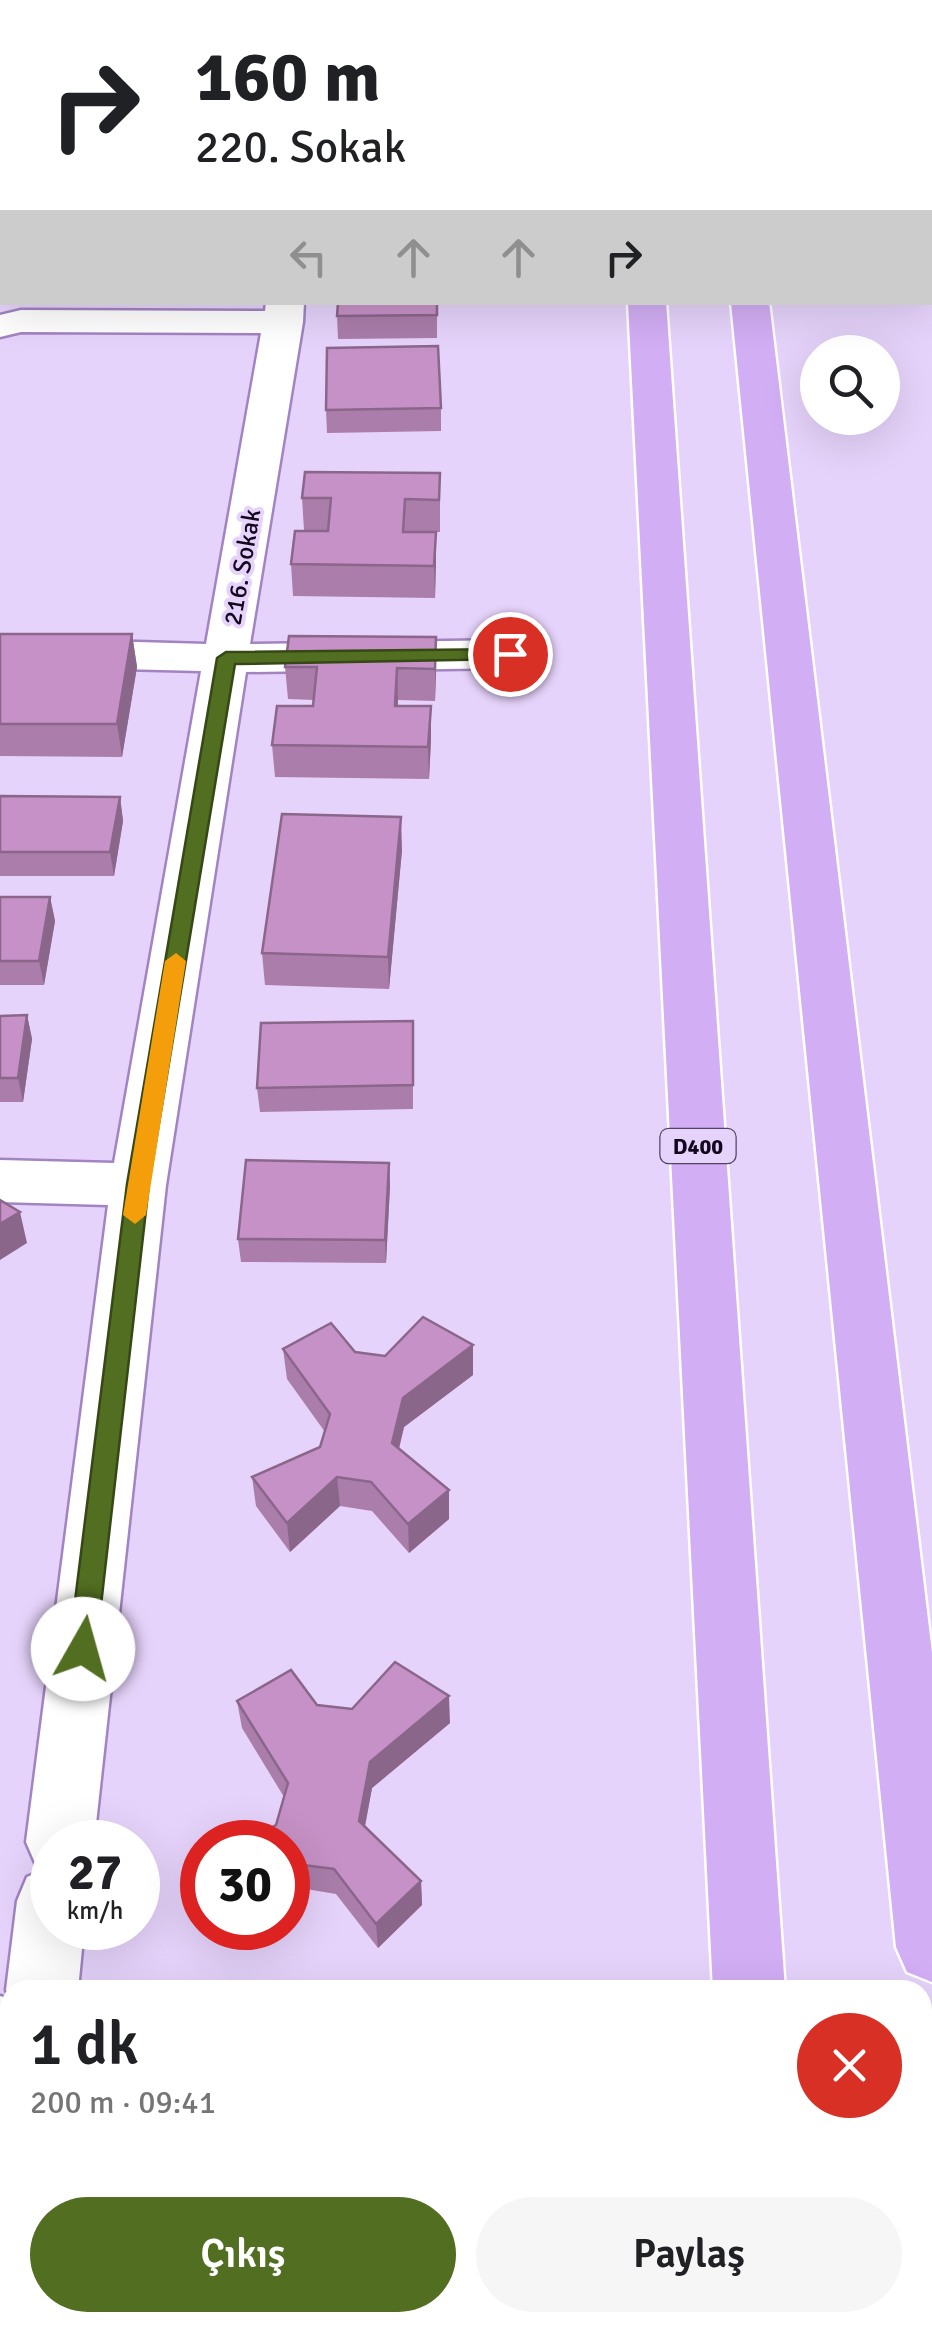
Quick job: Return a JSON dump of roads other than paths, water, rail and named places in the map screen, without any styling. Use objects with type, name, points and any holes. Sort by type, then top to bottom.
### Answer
[{"type":"highway","name":"D400","points":[[647,305],[748,1980]]},
{"type":"highway","points":[[750,305],[932,1946]]},
{"type":"street","points":[[0,326],[21,320],[284,312]]},
{"type":"street","name":"216. Sokak","points":[[63,1820],[138,1184],[284,312]]},
{"type":"street","points":[[0,652],[226,658],[510,654]]},
{"type":"street","points":[[0,1181],[138,1184]]},
{"type":"street","points":[[43,1980],[47,1950]]}]
